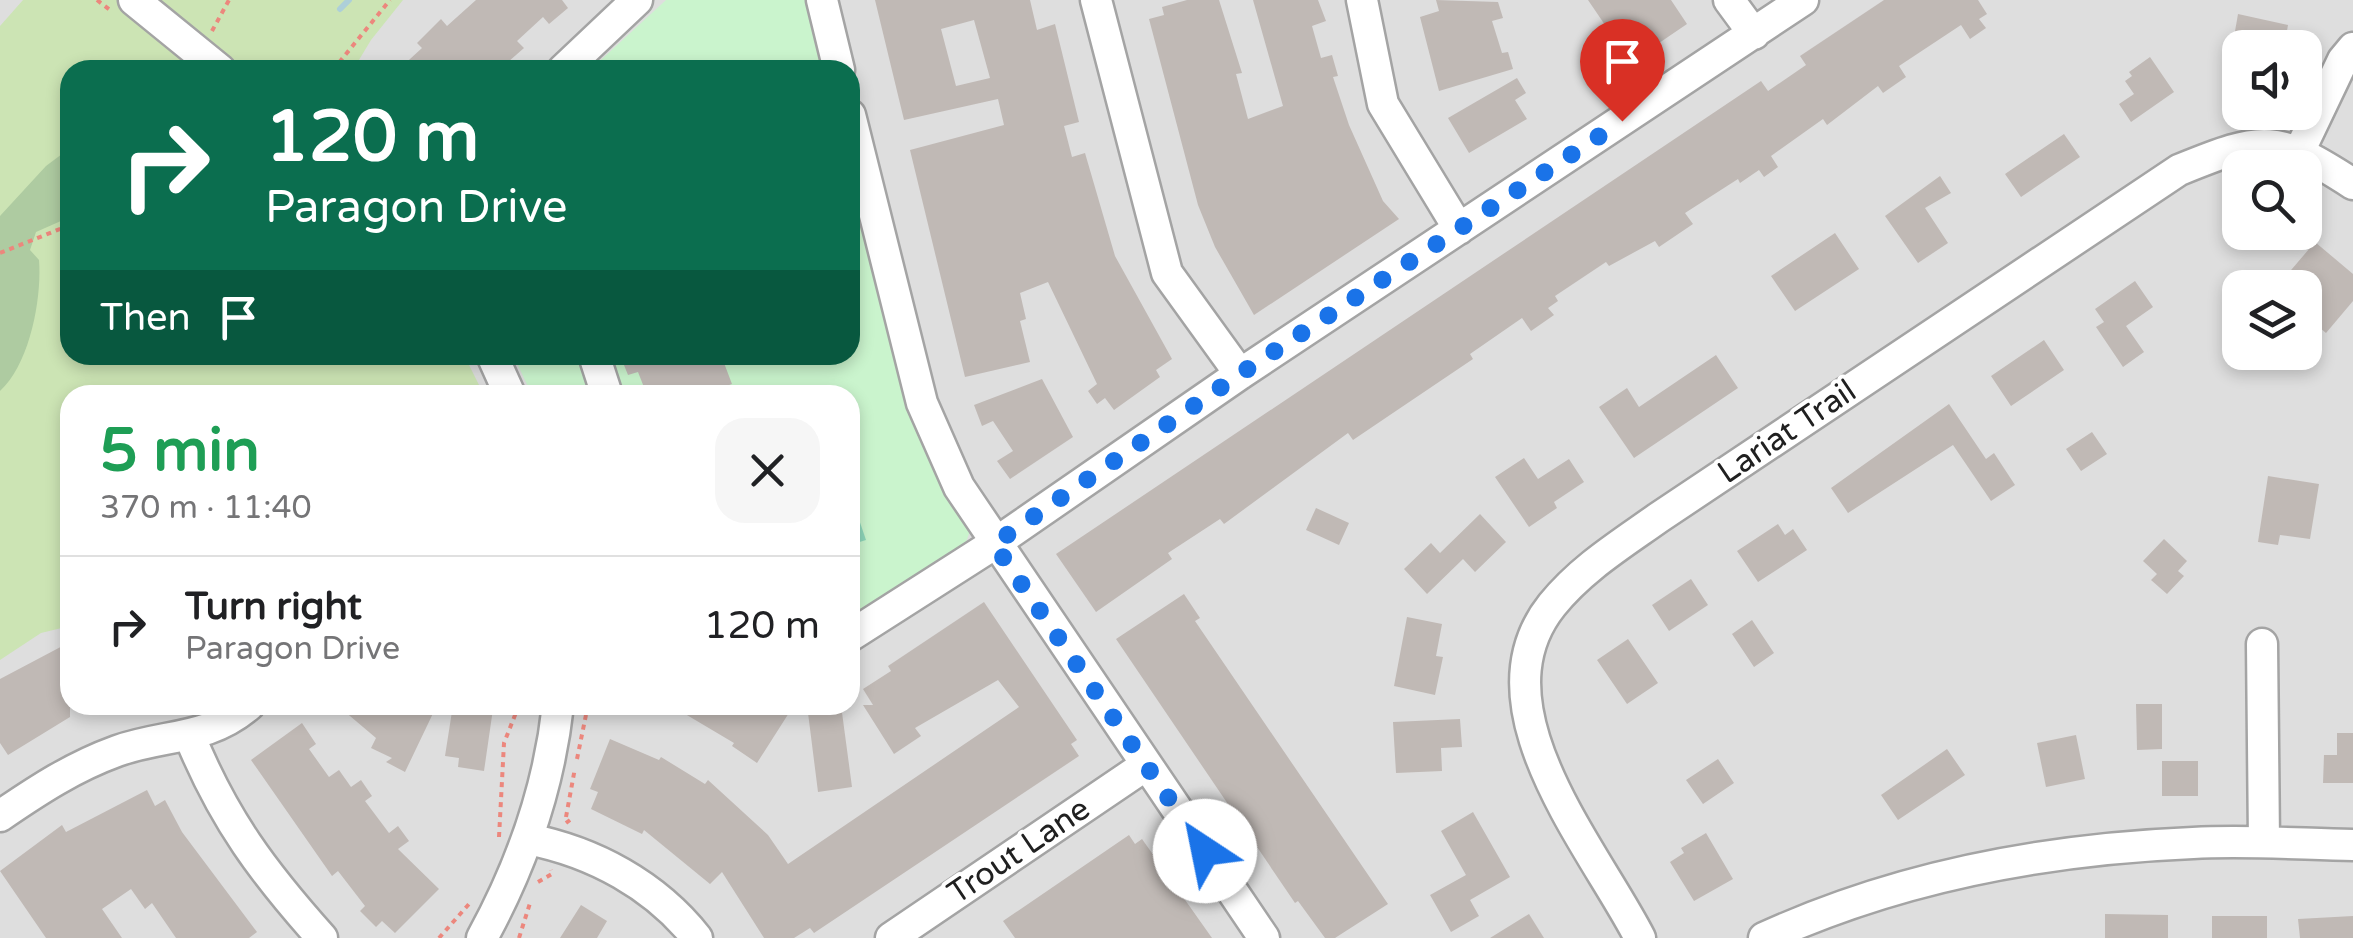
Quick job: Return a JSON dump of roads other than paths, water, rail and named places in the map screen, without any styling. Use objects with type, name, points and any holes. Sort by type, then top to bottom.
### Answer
[{"type":"street","points":[[134,0],[208,60]]},
{"type":"street","points":[[574,60],[637,0]]},
{"type":"street","points":[[822,0],[837,60]]},
{"type":"street","points":[[1096,0],[1167,272],[1240,374]]},
{"type":"street","points":[[1362,0],[1383,104],[1459,229]]},
{"type":"street","points":[[1729,0],[1754,34]]},
{"type":"street","points":[[860,630],[994,544],[1240,374],[1803,0]]},
{"type":"street","points":[[2300,150],[2343,60],[2353,48]]},
{"type":"street","name":"Lariat Trail","points":[[2236,150],[2274,144],[2300,150]]},
{"type":"street","name":"Lariat Trail","points":[[1640,938],[1552,784],[1523,706],[1533,639],[1548,609],[1600,558],[2141,193],[2222,153]]},
{"type":"street","points":[[860,155],[922,403],[958,488],[1264,938]]},
{"type":"street","name":"Lariat Trail","points":[[2322,164],[2353,184]]},
{"type":"street","points":[[2262,644],[2264,842]]},
{"type":"street","points":[[0,816],[58,775],[121,749],[190,737],[231,715]]},
{"type":"street","points":[[482,938],[528,839],[553,751],[557,715]]},
{"type":"street","points":[[190,737],[216,800],[265,872],[322,938]]},
{"type":"street","name":"Trout Lane","points":[[891,938],[1146,764]]},
{"type":"street","points":[[528,839],[554,844],[616,870],[656,896],[697,938]]},
{"type":"street","points":[[1764,938],[1890,890],[1997,864],[2124,847],[2264,842],[2353,844]]},
{"type":"waterway","points":[[340,9],[349,0]]}]
